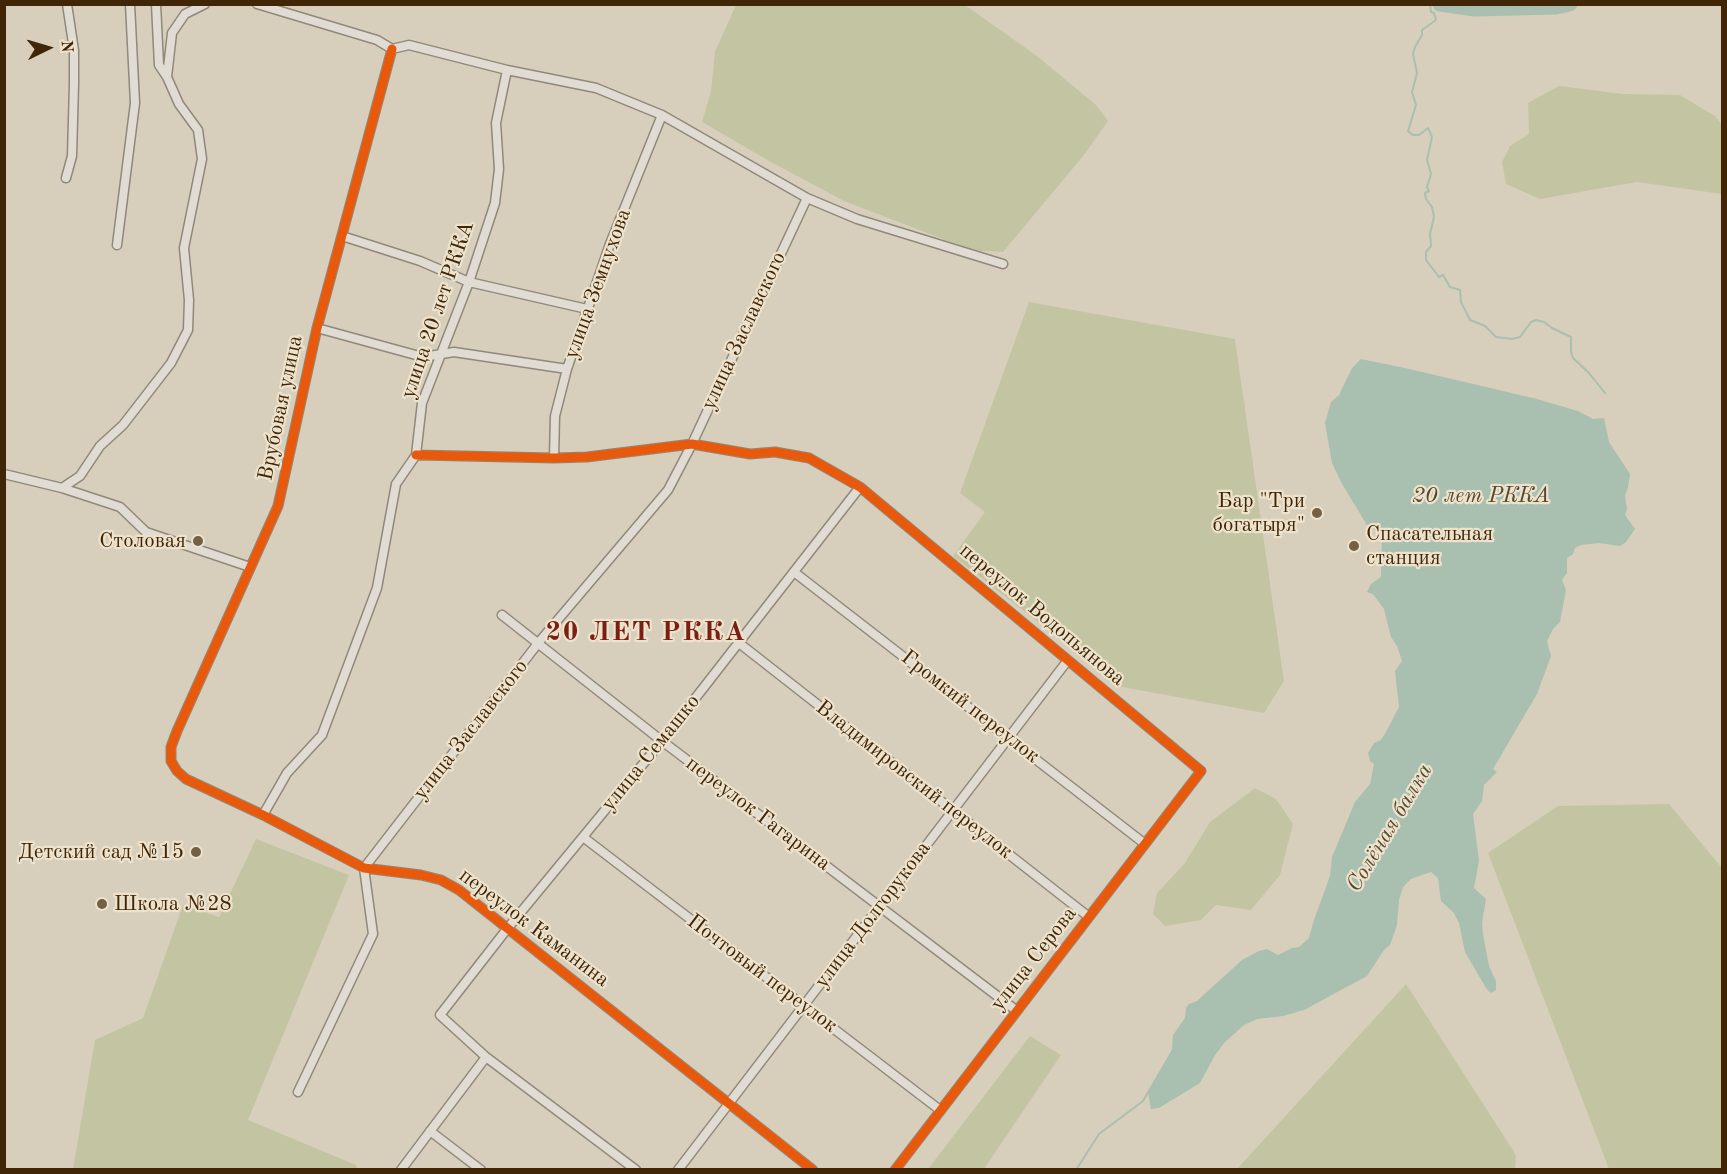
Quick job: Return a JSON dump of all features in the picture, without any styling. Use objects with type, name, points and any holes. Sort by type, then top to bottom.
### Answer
[{"type":"street","points":[[66,178],[72,156],[74,84],[74,50],[68,4]]},
{"type":"street","points":[[117,245],[135,103],[130,4]]},
{"type":"street","points":[[62,488],[80,476],[100,446],[123,425],[171,363],[188,330],[189,300],[184,248],[202,159],[198,130],[179,104],[159,65],[156,4]]},
{"type":"street","points":[[167,77],[172,33],[185,14],[205,4]]},
{"type":"street","points":[[256,4],[377,40],[392,49],[409,45],[507,70],[596,88],[662,116],[807,198],[857,219],[1004,264]]},
{"type":"street","name":"Врубовая улица","points":[[171,761],[171,747],[177,731],[279,506],[317,328],[392,49]]},
{"type":"street","name":"улица 20 лет РККА","points":[[263,815],[288,773],[322,735],[377,588],[396,484],[416,455],[422,403],[469,282],[495,203],[499,169],[496,123],[507,70]]},
{"type":"street","name":"улица Земнухова","points":[[554,458],[555,416],[567,369],[610,244],[662,116]]},
{"type":"street","name":"улица Заславского","points":[[364,868],[539,642],[668,490],[692,444],[807,198]]},
{"type":"street","points":[[342,236],[420,261],[469,282],[587,309]]},
{"type":"street","points":[[317,328],[423,357],[454,352],[567,369]]},
{"type":"street","name":"переулок Водопьянова","points":[[416,455],[587,457],[692,444],[750,454],[775,452],[809,458],[860,487],[1202,771]]},
{"type":"street","points":[[4,474],[62,488],[120,507],[146,532],[250,567]]},
{"type":"street","name":"улица Семашко","points":[[486,1057],[440,1015],[507,929],[662,741],[860,487]]},
{"type":"street","name":"Громкий переулок","points":[[794,572],[1145,844]]},
{"type":"street","name":"переулок Гагарина","points":[[502,615],[662,741],[1017,1011]]},
{"type":"street","name":"Владимировский переулок","points":[[739,642],[1089,917]]},
{"type":"street","name":"улица Долгорукова","points":[[678,1170],[1068,660]]},
{"type":"street","name":"переулок Каманина","points":[[171,761],[177,771],[186,778],[364,868],[422,875],[441,880],[459,890],[813,1170]]},
{"type":"street","name":"улица Серова","points":[[895,1170],[1202,771]]},
{"type":"street","name":"Почтовый переулок","points":[[583,837],[940,1110]]},
{"type":"street","points":[[298,1092],[373,934],[364,868]]},
{"type":"street","points":[[401,1170],[486,1057],[636,1170]]},
{"type":"street","points":[[430,1131],[481,1170]]},
{"type":"shaded area","points":[[740,4],[965,5],[1037,56],[1096,105],[1108,121],[1084,155],[1003,252],[980,251],[948,241],[844,201],[702,122],[711,91],[715,52],[735,7]]},
{"type":"shaded area","points":[[1559,86],[1623,94],[1680,95],[1715,116],[1722,125],[1722,194],[1637,182],[1540,199],[1506,184],[1502,162],[1510,146],[1529,134],[1528,103]]},
{"type":"shaded area","points":[[1029,302],[1235,339],[1284,681],[1264,713],[1122,687],[953,556],[985,512],[960,493]]},
{"type":"shaded area","points":[[1255,788],[1276,799],[1293,824],[1280,875],[1251,910],[1216,905],[1201,920],[1165,926],[1153,914],[1157,893],[1185,863],[1210,822]]},
{"type":"shaded area","points":[[1669,804],[1722,868],[1722,1169],[1609,1169],[1488,853],[1558,806]]},
{"type":"shaded area","points":[[256,839],[349,875],[248,1120],[356,1165],[357,1169],[73,1169],[95,1040],[143,1018],[183,905],[219,917]]},
{"type":"shaded area","points":[[1406,984],[1516,1155],[1515,1169],[1237,1169]]},
{"type":"shaded area","points":[[1030,1036],[1061,1055],[984,1169],[928,1169]]},
{"type":"water","name":"20 лет РККА","points":[[1361,359],[1537,399],[1578,411],[1593,419],[1604,418],[1609,442],[1630,474],[1625,496],[1627,509],[1625,515],[1635,529],[1626,542],[1620,546],[1599,543],[1581,545],[1575,548],[1573,554],[1567,558],[1567,573],[1562,580],[1566,590],[1560,622],[1553,629],[1547,641],[1551,656],[1537,694],[1493,769],[1497,772],[1484,785],[1482,801],[1473,814],[1479,861],[1474,888],[1486,899],[1482,923],[1483,934],[1489,966],[1496,981],[1496,990],[1491,993],[1486,988],[1465,952],[1459,923],[1454,913],[1441,901],[1438,878],[1431,872],[1422,875],[1411,879],[1403,887],[1399,900],[1397,925],[1390,945],[1384,950],[1367,976],[1304,1010],[1283,1016],[1257,1019],[1244,1025],[1225,1042],[1215,1055],[1200,1083],[1159,1108],[1151,1109],[1148,1092],[1172,1050],[1173,1035],[1185,1018],[1189,1004],[1197,1001],[1242,960],[1267,949],[1278,955],[1299,947],[1309,938],[1330,876],[1332,857],[1355,802],[1370,784],[1374,764],[1370,761],[1368,753],[1374,743],[1381,740],[1399,707],[1395,671],[1402,661],[1391,637],[1384,609],[1373,594],[1367,592],[1371,584],[1381,577],[1382,535],[1367,525],[1342,484],[1332,463],[1325,423],[1331,402],[1339,395],[1352,368]]},
{"type":"waterway","name":"Солёная балка","points":[[1430,4],[1431,12],[1434,13],[1436,20],[1422,30],[1413,54],[1417,73],[1412,92],[1416,105],[1408,131],[1413,135],[1419,135],[1428,128],[1432,137],[1427,160],[1431,174],[1427,187],[1429,191],[1425,193],[1434,217],[1430,234],[1431,246],[1426,252],[1426,260],[1439,277],[1443,275],[1450,287],[1460,290],[1461,302],[1470,320],[1485,326],[1496,337],[1512,339],[1520,337],[1531,322],[1536,320],[1571,337],[1573,358],[1605,393]]},
{"type":"waterway","points":[[1440,4],[1475,9],[1556,7],[1570,4]]},
{"type":"waterway","name":"Солёная балка","points":[[1076,1170],[1099,1134],[1143,1101],[1173,1050]]},
{"type":"cycle path","points":[[392,49],[317,328],[278,506],[177,731],[171,747],[171,761],[186,779],[263,815],[364,868],[421,875],[441,880],[459,890],[813,1170]]},
{"type":"cycle path","points":[[416,455],[587,457],[692,444],[750,454],[775,452],[809,458],[860,487],[1201,771],[895,1170]]},
{"type":"place","name":"Бар \"Три богатыря\"","points":[[1317,513]]},
{"type":"place","name":"Столовая","points":[[198,541]]},
{"type":"place","name":"Спасательная станция","points":[[1354,546]]},
{"type":"place","name":"Детский сад №15","points":[[196,852]]},
{"type":"place","name":"Школа №28","points":[[102,904]]},
{"type":"district","name":"20 ЛЕТ РККА","points":[[646,633]]}]
